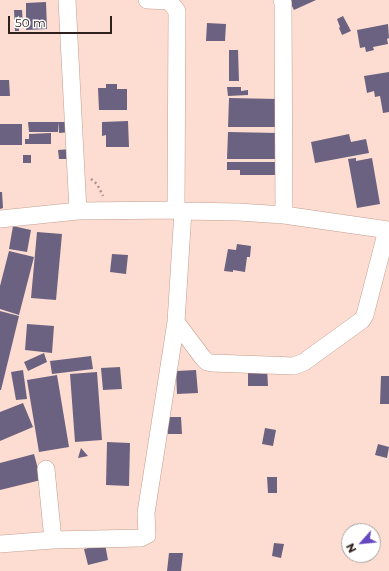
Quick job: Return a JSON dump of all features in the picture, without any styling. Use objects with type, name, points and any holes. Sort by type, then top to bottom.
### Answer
[{"type":"street","points":[[68,0],[78,211]]},
{"type":"street","points":[[0,544],[53,540],[141,538],[146,535],[146,513],[176,322],[180,210],[177,11],[169,1],[148,0]]},
{"type":"street","points":[[282,0],[284,54],[284,215]]},
{"type":"street","points":[[0,219],[78,211],[180,210],[284,215],[388,230],[366,315],[362,320],[299,365],[207,362],[176,322]]},
{"type":"street","points":[[46,469],[53,540]]},
{"type":"path","points":[[76,166],[97,184],[111,210]]},
{"type":"building","points":[[289,0],[316,0],[294,10]]},
{"type":"building","points":[[46,2],[47,29],[26,30],[26,3]]},
{"type":"building","points":[[14,10],[22,10],[23,26],[19,26],[19,31],[15,31]]},
{"type":"building","points":[[343,16],[351,31],[342,35],[337,19]]},
{"type":"building","points":[[207,23],[226,24],[225,41],[206,41]]},
{"type":"building","points":[[388,24],[388,44],[373,47],[374,50],[366,52],[365,47],[360,48],[357,30]]},
{"type":"building","points":[[229,50],[238,50],[239,81],[229,81]]},
{"type":"building","points":[[389,72],[389,112],[383,113],[380,96],[375,97],[374,91],[367,93],[364,76]]},
{"type":"building","points":[[0,80],[9,80],[10,96],[0,96]]},
{"type":"building","points":[[106,84],[117,84],[117,89],[127,89],[127,110],[99,110],[98,88],[106,88]]},
{"type":"building","points":[[227,87],[241,87],[241,91],[248,90],[248,95],[228,96]]},
{"type":"building","points":[[229,98],[278,99],[278,127],[228,127]]},
{"type":"building","points":[[128,121],[129,147],[106,147],[106,135],[102,136],[102,122]]},
{"type":"building","points":[[28,122],[59,122],[58,132],[29,132]]},
{"type":"building","points":[[59,122],[71,122],[71,132],[59,133]]},
{"type":"building","points":[[0,124],[22,124],[22,145],[0,145]]},
{"type":"building","points":[[228,132],[278,133],[278,159],[227,159]]},
{"type":"building","points":[[51,133],[51,144],[25,144],[25,139],[29,139],[29,134]]},
{"type":"building","points":[[349,134],[351,142],[366,139],[369,153],[315,163],[311,142]]},
{"type":"building","points":[[71,149],[71,159],[59,159],[58,150]]},
{"type":"building","points":[[23,155],[31,155],[31,163],[23,163]]},
{"type":"building","points":[[356,158],[356,161],[372,158],[380,204],[357,208],[348,159]]},
{"type":"building","points":[[227,162],[279,162],[279,175],[240,175],[240,170],[227,170]]},
{"type":"building","points":[[0,192],[2,192],[3,208],[0,209]]},
{"type":"building","points":[[13,226],[31,230],[27,252],[9,249]]},
{"type":"building","points":[[37,232],[62,234],[56,300],[31,298]]},
{"type":"building","points":[[237,244],[251,246],[250,257],[247,257],[245,272],[233,270],[233,272],[224,271],[228,249],[236,250]]},
{"type":"building","points":[[9,251],[34,257],[19,315],[0,309],[0,286]]},
{"type":"building","points":[[112,254],[128,255],[126,274],[110,272]]},
{"type":"building","points":[[0,311],[19,316],[1,390],[0,390]]},
{"type":"building","points":[[27,324],[54,326],[52,353],[25,350]]},
{"type":"building","points":[[44,353],[47,362],[28,371],[24,362]]},
{"type":"building","points":[[91,356],[93,369],[52,374],[50,361]]},
{"type":"building","points":[[120,367],[122,389],[103,390],[101,368]]},
{"type":"building","points":[[248,368],[267,368],[268,386],[248,386]]},
{"type":"building","points":[[23,370],[27,399],[16,400],[11,372]]},
{"type":"building","points":[[196,370],[198,393],[177,394],[176,371]]},
{"type":"building","points":[[97,372],[102,440],[75,442],[70,374]]},
{"type":"building","points":[[57,375],[69,447],[39,452],[27,380]]},
{"type":"building","points":[[381,376],[389,376],[389,404],[380,404]]},
{"type":"building","points":[[23,403],[33,427],[0,441],[0,412]]},
{"type":"building","points":[[168,417],[181,417],[182,434],[168,434]]},
{"type":"building","points":[[265,428],[276,430],[273,446],[262,444]]},
{"type":"building","points":[[107,442],[130,443],[129,486],[106,485]]},
{"type":"building","points":[[378,444],[389,447],[387,458],[375,455]]},
{"type":"building","points":[[81,448],[88,456],[78,458]]},
{"type":"building","points":[[34,454],[41,480],[0,490],[0,463]]},
{"type":"building","points":[[267,477],[277,477],[277,493],[268,493]]},
{"type":"building","points":[[274,543],[284,544],[281,558],[272,556]]},
{"type":"building","points":[[105,544],[108,560],[88,565],[84,549]]},
{"type":"building","points":[[169,553],[183,553],[181,571],[167,571]]}]
